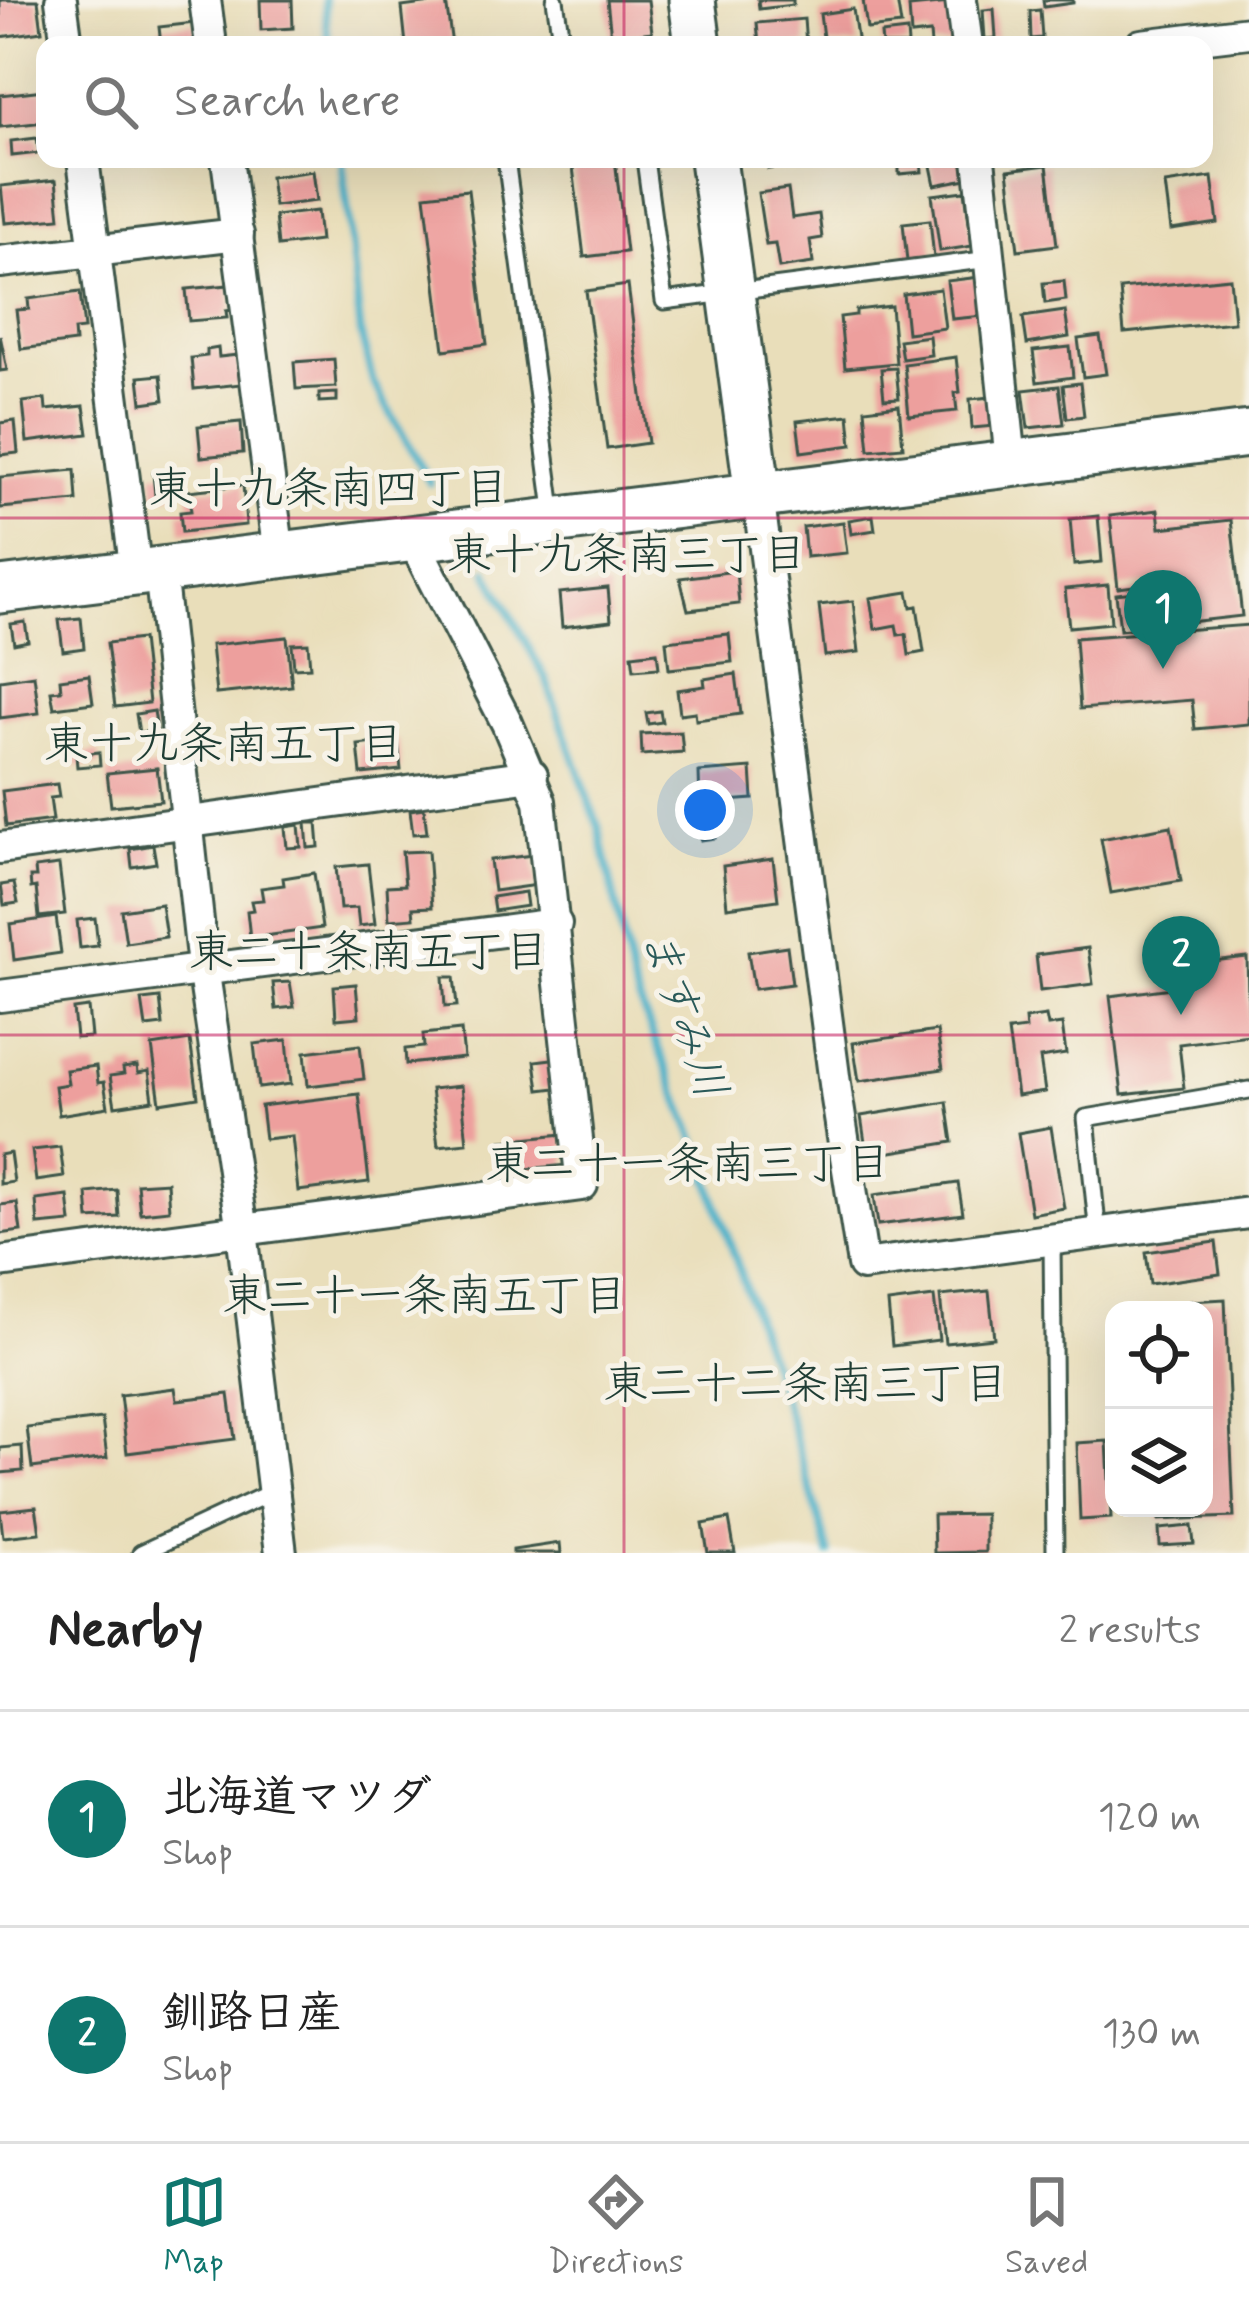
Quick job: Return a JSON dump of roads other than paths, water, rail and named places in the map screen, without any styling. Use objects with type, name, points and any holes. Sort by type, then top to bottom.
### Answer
[{"type":"street","points":[[61,0],[66,36]]},
{"type":"street","points":[[205,0],[211,36]]},
{"type":"street","points":[[692,0],[697,36]]},
{"type":"street","points":[[961,0],[966,36]]},
{"type":"street","points":[[1213,36],[1249,32]]},
{"type":"street","points":[[83,168],[187,822],[281,1553]]},
{"type":"street","points":[[228,168],[279,555]]},
{"type":"street","points":[[714,168],[863,1265],[1249,1213]]},
{"type":"street","points":[[980,168],[1011,460]]},
{"type":"street","points":[[0,262],[238,234]]},
{"type":"street","points":[[0,590],[1011,460],[1249,434]]},
{"type":"street","points":[[0,1262],[583,1185],[541,801],[412,538]]},
{"type":"street","points":[[0,848],[532,775]]},
{"type":"street","points":[[0,996],[556,924]]},
{"type":"lane","points":[[555,0],[561,36]]},
{"type":"lane","points":[[507,168],[554,520]]},
{"type":"lane","points":[[646,168],[664,301],[990,259]]},
{"type":"lane","points":[[1098,1235],[1086,1118],[1249,1090]]},
{"type":"lane","points":[[1052,1241],[1055,1553]]},
{"type":"lane","points":[[141,1553],[274,1491]]},
{"type":"waterway","name":"ますみ川","points":[[324,0],[328,36]]},
{"type":"waterway","name":"ますみ川","points":[[343,168],[361,335],[373,382],[430,483]]},
{"type":"waterway","name":"ますみ川","points":[[487,571],[545,677],[599,828],[634,988],[694,1136],[790,1420],[829,1553]]},
{"type":"place","name":"北海道マツダ","points":[[1163,669]]},
{"type":"place","name":"釧路日産","points":[[1181,1015]]},
{"type":"district","name":"東十九条南四丁目","points":[[329,487]]},
{"type":"district","name":"東十九条南三丁目","points":[[627,553]]},
{"type":"district","name":"東十九条南五丁目","points":[[224,742]]},
{"type":"district","name":"東二十条南五丁目","points":[[369,950]]},
{"type":"district","name":"東二十一条南三丁目","points":[[688,1162]]},
{"type":"district","name":"東二十一条南五丁目","points":[[425,1294]]},
{"type":"district","name":"東二十二条南三丁目","points":[[806,1382]]}]
